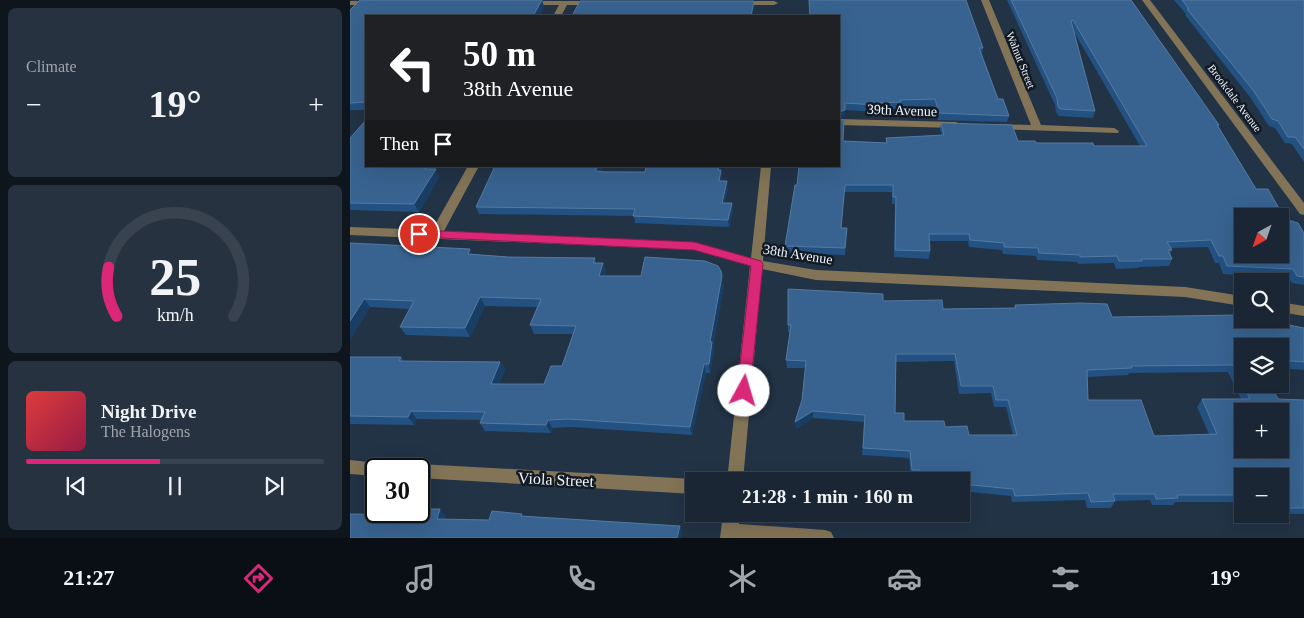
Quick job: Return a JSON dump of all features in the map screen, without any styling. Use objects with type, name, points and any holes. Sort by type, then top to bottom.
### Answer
[{"type":"street","name":"Walnut Street","points":[[985,0],[1037,128]]},
{"type":"street","name":"Brookdale Avenue","points":[[1146,0],[1304,211]]},
{"type":"street","points":[[350,3],[379,3]]},
{"type":"street","points":[[514,3],[602,3]]},
{"type":"street","points":[[558,15],[564,3]]},
{"type":"street","points":[[726,3],[774,4]]},
{"type":"street","name":"39th Avenue","points":[[840,122],[968,126]]},
{"type":"street","points":[[987,126],[1114,131]]},
{"type":"street","points":[[436,234],[473,167]]},
{"type":"street","points":[[736,472],[766,167]]},
{"type":"street","name":"38th Avenue","points":[[350,231],[694,246],[757,264],[816,275],[1185,292],[1234,300]]},
{"type":"street","points":[[1289,308],[1304,311]]},
{"type":"street","points":[[350,467],[365,468]]},
{"type":"street","name":"Viola Street","points":[[430,472],[685,486]]},
{"type":"street","points":[[731,522],[729,535],[825,538]]},
{"type":"building","points":[[360,0],[542,0],[534,15],[365,15],[365,102],[350,103],[350,10]]},
{"type":"building","points":[[809,0],[966,0],[983,48],[979,48],[998,99],[1003,99],[1009,116],[939,113],[935,99],[900,100],[901,102],[876,103],[876,105],[845,103],[845,110],[840,112],[840,15],[810,15]]},
{"type":"building","points":[[1011,0],[1131,0],[1219,125],[1217,125],[1256,189],[1268,189],[1279,208],[1234,208],[1234,263],[1289,263],[1289,220],[1298,223],[1304,233],[1304,277],[1297,276],[1293,269],[1227,266],[1223,256],[1219,256],[1211,240],[1167,242],[1172,250],[1168,250],[1172,259],[1141,259],[1142,261],[1119,261],[1117,256],[1080,257],[1080,255],[1039,253],[1038,248],[1004,247],[1004,243],[970,240],[969,234],[929,234],[930,251],[895,250],[896,197],[893,197],[893,185],[845,185],[841,228],[847,228],[845,248],[785,246],[799,167],[840,167],[840,120],[844,120],[843,141],[887,143],[886,138],[944,135],[941,123],[1012,125],[1018,141],[1035,141],[1036,143],[1093,143],[1094,146],[1147,146],[1073,20],[1071,21],[1095,111],[1060,109],[1057,98]]},
{"type":"building","points":[[1182,0],[1304,0],[1304,149],[1295,137],[1288,137],[1278,121],[1272,119],[1253,90],[1187,9],[1189,9]]},
{"type":"building","points":[[580,1],[754,1],[751,15],[573,15]]},
{"type":"building","points":[[365,121],[365,167],[426,167],[425,169],[436,169],[414,204],[350,203],[350,138]]},
{"type":"building","points":[[495,167],[597,167],[595,171],[645,172],[646,167],[719,167],[718,170],[721,170],[719,181],[727,181],[722,203],[732,203],[728,220],[633,216],[635,209],[476,207]]},
{"type":"building","points":[[350,243],[470,249],[468,254],[508,257],[595,258],[593,263],[603,263],[599,276],[641,276],[645,257],[705,261],[718,266],[722,276],[710,342],[712,342],[709,364],[704,364],[690,427],[568,419],[548,420],[546,425],[480,423],[485,412],[411,411],[408,417],[350,416],[350,357],[401,357],[399,361],[500,362],[491,384],[544,384],[551,366],[562,366],[576,326],[530,325],[541,299],[480,297],[465,328],[400,327],[414,301],[364,299],[350,321]]},
{"type":"building","points":[[788,289],[883,294],[883,301],[942,300],[943,309],[1016,308],[1015,305],[1080,303],[1107,304],[1112,317],[1234,315],[1234,328],[1289,328],[1289,325],[1304,328],[1304,362],[1289,361],[1289,338],[1234,338],[1234,367],[1233,365],[1131,366],[1132,368],[1087,370],[1088,400],[1141,400],[1154,436],[1217,434],[1202,399],[1250,399],[1247,393],[1275,393],[1278,399],[1304,400],[1304,508],[1289,508],[1289,468],[1234,468],[1234,495],[1177,495],[1178,498],[1156,499],[1155,494],[1113,494],[1115,501],[1091,502],[1088,493],[1015,496],[1013,489],[970,485],[970,472],[920,472],[920,470],[912,470],[910,451],[863,448],[865,415],[813,411],[795,422],[802,400],[806,361],[786,360],[791,325],[788,325]],"holes":[[[896,354],[955,354],[961,386],[993,386],[996,400],[1008,400],[1017,435],[969,435],[967,426],[945,427],[944,421],[904,421],[904,413],[895,413]]]},
{"type":"building","points":[[430,509],[440,509],[437,519],[489,520],[492,511],[522,514],[521,516],[680,526],[677,538],[350,538],[350,514],[365,514],[365,523],[430,523]]},
{"type":"route","points":[[419,234],[694,246],[757,264],[744,391]]}]
